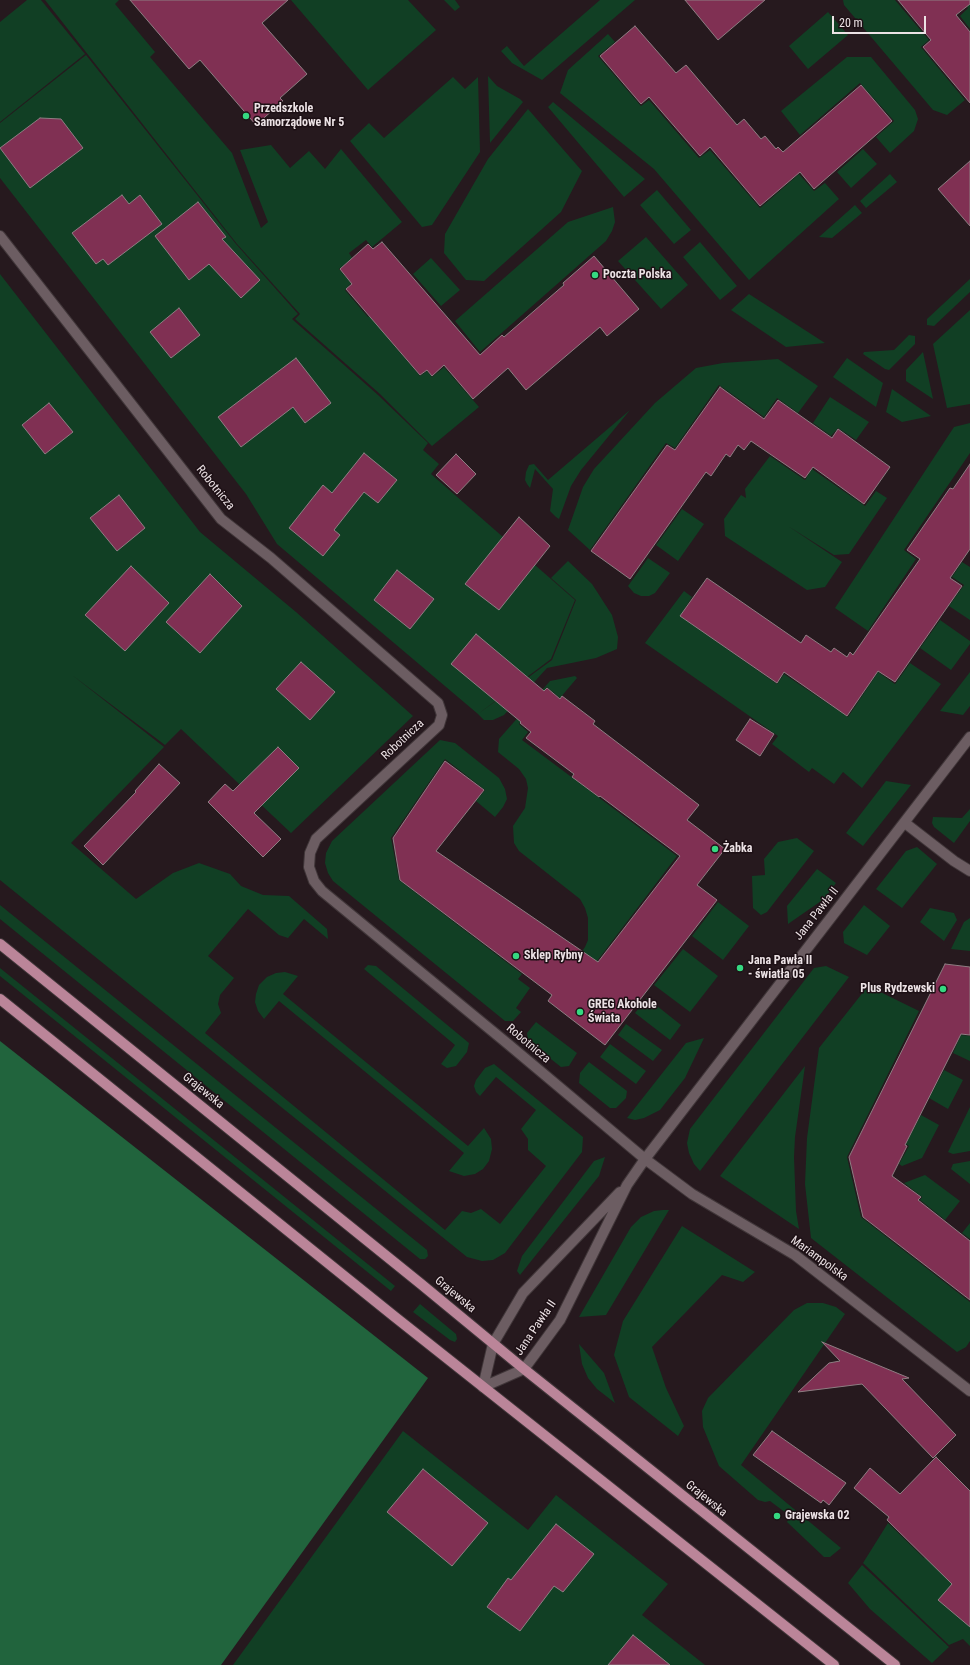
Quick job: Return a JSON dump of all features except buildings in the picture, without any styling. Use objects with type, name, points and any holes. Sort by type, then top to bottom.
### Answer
[{"type":"main road","name":"Grajewska","points":[[0,944],[415,1279],[524,1369],[895,1665]]},
{"type":"main road","points":[[0,1000],[483,1387],[834,1665]]},
{"type":"street","name":"Robotnicza","points":[[0,236],[221,519],[271,558],[438,703],[442,715],[438,725],[316,839],[310,853],[309,867],[314,882],[322,891],[645,1159]]},
{"type":"street","name":"Jana Pawła II","points":[[483,1387],[524,1369],[560,1320],[627,1185],[645,1159],[970,737]]},
{"type":"street","points":[[905,823],[954,861],[970,871]]},
{"type":"street","name":"Mariampolska","points":[[645,1159],[692,1194],[795,1255],[970,1391]]},
{"type":"street","name":"Jana Pawła II","points":[[483,1387],[493,1344],[523,1293],[627,1185]]},
{"type":"green space","points":[[27,0],[41,0],[85,54],[0,122],[0,22]]},
{"type":"green space","points":[[45,0],[119,0],[115,4],[155,52],[150,57],[232,153],[261,228],[268,222],[240,150],[271,145],[290,168],[309,151],[325,169],[341,149],[402,222],[372,247],[366,240],[349,253],[352,258],[339,269],[351,283],[345,290],[368,317],[375,311],[397,336],[391,342],[420,376],[427,371],[432,377],[444,367],[479,407],[432,446],[380,394],[295,319],[300,314],[237,244]]},
{"type":"green space","points":[[291,0],[408,0],[436,30],[368,90]]},
{"type":"green space","points":[[444,0],[455,0],[460,7],[455,11]]},
{"type":"green space","points":[[600,0],[635,0],[542,80],[512,63],[501,51],[507,46],[524,66]]},
{"type":"green space","points":[[843,0],[895,0],[929,40],[921,47],[965,100],[947,115],[933,110],[844,5]]},
{"type":"green space","points":[[963,0],[970,0],[970,29],[960,16],[968,8]]},
{"type":"green space","points":[[828,12],[848,35],[808,69],[789,46]]},
{"type":"green space","points":[[608,34],[615,42],[598,56],[641,106],[649,100],[699,158],[710,150],[760,208],[799,174],[814,191],[825,183],[839,199],[749,280],[654,169],[560,93],[568,70]]},
{"type":"green space","points":[[86,55],[236,244],[298,314],[292,319],[378,395],[428,443],[423,450],[439,464],[431,474],[575,600],[551,659],[478,714],[277,544],[246,494],[0,178],[0,123]]},
{"type":"green space","points":[[847,57],[871,57],[915,110],[918,119],[914,131],[890,153],[876,137],[894,121],[860,83],[800,135],[781,111]]},
{"type":"green space","points":[[488,76],[497,86],[523,102],[490,143]]},
{"type":"green space","points":[[453,77],[465,89],[478,77],[480,152],[432,225],[422,227],[350,141],[369,123],[384,138]]},
{"type":"green space","points":[[553,102],[645,179],[624,197],[548,107]]},
{"type":"green space","points":[[528,109],[582,171],[561,212],[484,281],[466,280],[444,253],[445,234],[488,159]]},
{"type":"green space","points":[[863,149],[877,164],[851,188],[837,172]]},
{"type":"green space","points":[[890,174],[897,182],[866,208],[860,201]]},
{"type":"green space","points":[[657,190],[691,230],[674,244],[640,205]]},
{"type":"green space","points":[[855,205],[862,213],[832,238],[819,237]]},
{"type":"green space","points":[[613,207],[615,222],[606,241],[480,352],[455,321],[568,222]]},
{"type":"green space","points":[[646,237],[688,285],[661,309],[618,261]]},
{"type":"green space","points":[[700,242],[737,286],[720,300],[683,257]]},
{"type":"green space","points":[[431,258],[460,290],[441,306],[413,274]]},
{"type":"green space","points":[[0,274],[200,532],[296,612],[413,716],[291,833],[181,729],[165,745],[72,675],[164,747],[71,843],[136,899],[173,873],[199,863],[230,874],[241,886],[263,895],[289,896],[327,929],[328,939],[304,919],[288,938],[279,935],[248,909],[208,956],[234,978],[220,995],[218,1004],[221,1013],[205,1033],[445,1230],[462,1211],[471,1213],[481,1209],[500,1224],[546,1166],[528,1150],[528,1139],[521,1129],[536,1110],[496,1077],[480,1096],[476,1092],[474,1086],[476,1080],[485,1068],[494,1064],[583,1137],[582,1152],[505,1253],[493,1260],[482,1261],[467,1257],[0,880]]},
{"type":"green space","points":[[970,279],[970,292],[934,326],[927,325],[927,319]]},
{"type":"green space","points":[[749,294],[825,343],[786,347],[731,310]]},
{"type":"green space","points":[[970,310],[970,404],[947,408],[933,344]]},
{"type":"green space","points":[[909,335],[915,336],[915,344],[889,370],[885,369],[863,354],[864,352],[894,350]]},
{"type":"green space","points":[[923,352],[933,399],[906,381],[906,370]]},
{"type":"green space","points":[[847,358],[883,383],[876,407],[833,377]]},
{"type":"green space","points":[[778,359],[818,386],[798,413],[777,398],[764,417],[719,385],[675,448],[666,443],[590,550],[568,530],[583,487],[594,469],[655,403],[696,368],[723,363]]},
{"type":"green space","points":[[892,389],[931,416],[902,422],[886,412]]},
{"type":"green space","points":[[830,397],[869,422],[856,440],[838,428],[831,436],[813,423]]},
{"type":"green space","points":[[630,410],[581,470],[571,486],[559,519],[556,517],[550,511],[553,489],[535,469],[530,488],[527,484],[525,480],[529,465],[534,464],[548,480]]},
{"type":"green space","points":[[970,423],[970,453],[904,550],[916,559],[868,631],[835,608],[954,427]]},
{"type":"green space","points":[[770,456],[805,480],[812,469],[865,506],[876,491],[887,498],[849,554],[834,555],[788,526],[842,562],[825,587],[807,590],[725,536],[724,519],[741,495],[746,498],[745,489]]},
{"type":"green space","points":[[682,509],[704,524],[678,561],[656,545]]},
{"type":"green space","points":[[648,558],[670,573],[655,593],[649,596],[641,596],[634,593],[628,586]]},
{"type":"green space","points":[[568,561],[592,584],[612,615],[618,637],[617,649],[596,658],[547,668],[504,715],[493,720],[484,720],[478,714],[552,660],[576,600],[551,578]]},
{"type":"green space","points":[[962,562],[970,567],[970,620],[949,606],[964,585],[952,577]]},
{"type":"green space","points":[[684,591],[692,597],[680,616],[777,684],[784,674],[848,717],[878,672],[895,684],[910,663],[941,684],[862,788],[843,772],[834,784],[812,768],[809,772],[772,744],[778,736],[645,643]]},
{"type":"green space","points":[[940,620],[970,641],[970,644],[951,670],[920,648]]},
{"type":"green space","points":[[970,672],[970,706],[963,715],[940,711]]},
{"type":"green space","points":[[575,676],[577,678],[560,698],[547,687],[519,724],[528,732],[522,740],[677,856],[585,977],[571,967],[588,940],[588,918],[585,908],[580,899],[519,851],[514,843],[513,826],[525,808],[528,788],[526,779],[519,769],[498,752],[499,739],[550,681]]},
{"type":"green space","points":[[440,740],[455,743],[499,778],[505,789],[507,799],[495,817],[476,801],[485,790],[445,759],[391,838],[399,880],[522,974],[518,979],[530,988],[516,1008],[521,1012],[513,1021],[505,1021],[333,881],[328,873],[325,863],[326,853],[332,841]]},
{"type":"green space","points":[[886,781],[911,785],[863,846],[846,833]]},
{"type":"green space","points":[[970,809],[970,821],[954,843],[934,827],[932,823],[933,817],[962,818]]},
{"type":"green space","points":[[797,838],[814,851],[767,912],[761,915],[753,908],[752,876],[765,875],[764,859],[778,842]]},
{"type":"green space","points":[[917,847],[937,864],[902,908],[876,889],[906,851]]},
{"type":"green space","points":[[817,869],[836,883],[824,899],[788,924],[787,906]]},
{"type":"green space","points":[[718,902],[749,926],[723,960],[692,936]]},
{"type":"green space","points":[[0,905],[427,1250],[428,1256],[425,1259],[420,1259],[0,919]]},
{"type":"green space","points":[[864,905],[890,926],[867,955],[844,943],[843,932]]},
{"type":"green space","points":[[930,908],[954,913],[957,920],[944,941],[920,922]]},
{"type":"green space","points":[[970,918],[970,951],[951,949],[964,922]]},
{"type":"green space","points":[[683,949],[718,976],[690,1012],[654,985]]},
{"type":"green space","points":[[368,965],[376,966],[469,1043],[467,1052],[456,1066],[447,1068],[441,1064],[455,1045],[364,969]]},
{"type":"green space","points":[[826,966],[849,977],[700,1171],[694,1164],[689,1153],[687,1143],[690,1129],[814,968]]},
{"type":"green space","points":[[0,968],[395,1286],[391,1291],[0,976]]},
{"type":"green space","points":[[285,972],[298,976],[283,994],[468,1146],[484,1128],[491,1139],[492,1149],[489,1161],[483,1169],[475,1174],[464,1176],[449,1171],[464,1153],[279,1001],[264,1019],[258,1011],[255,1002],[259,985],[267,977],[276,973]]},
{"type":"green space","points":[[868,986],[919,1011],[847,1157],[861,1217],[970,1302],[970,1341],[966,1347],[957,1352],[811,1238],[805,1184],[807,1138],[819,1048]]},
{"type":"green space","points":[[647,998],[681,1025],[670,1040],[635,1013]]},
{"type":"green space","points":[[536,1022],[577,1053],[569,1066],[561,1067],[528,1041],[527,1033]]},
{"type":"green space","points":[[626,1024],[662,1050],[653,1061],[618,1035]]},
{"type":"green space","points":[[961,1035],[970,1036],[970,1061],[953,1053]]},
{"type":"green space","points":[[704,1038],[685,1078],[660,1110],[644,1118],[635,1120],[627,1118],[686,1043]]},
{"type":"green space","points":[[0,1041],[428,1378],[221,1665],[0,1665]]},
{"type":"green space","points":[[610,1044],[646,1071],[636,1084],[600,1057]]},
{"type":"green space","points":[[589,1062],[627,1091],[626,1098],[616,1108],[610,1108],[579,1083],[580,1073]]},
{"type":"green space","points":[[805,1066],[795,1137],[794,1157],[796,1211],[799,1229],[720,1176]]},
{"type":"green space","points":[[944,1070],[963,1080],[948,1109],[929,1098]]},
{"type":"green space","points":[[970,1107],[970,1151],[953,1154],[948,1152]]},
{"type":"green space","points":[[921,1115],[939,1125],[922,1158],[902,1166],[899,1164],[909,1146],[906,1144]]},
{"type":"green space","points":[[605,1157],[599,1176],[520,1275],[517,1271],[522,1256],[594,1161]]},
{"type":"green space","points":[[970,1161],[970,1184],[951,1169],[953,1164]]},
{"type":"green space","points":[[925,1175],[960,1201],[945,1220],[920,1200],[922,1197],[904,1183]]},
{"type":"green space","points":[[669,1210],[606,1315],[579,1317],[631,1227],[641,1217],[654,1211]]},
{"type":"green space","points":[[970,1223],[970,1239],[962,1233]]},
{"type":"green space","points":[[682,1226],[755,1272],[743,1282],[722,1275],[652,1347],[666,1388],[684,1426],[678,1436],[629,1397],[614,1355],[623,1321]]},
{"type":"green space","points":[[807,1303],[823,1303],[836,1307],[845,1314],[741,1465],[841,1548],[830,1557],[824,1557],[787,1522],[790,1516],[770,1501],[765,1502],[758,1500],[719,1466],[703,1427],[702,1411],[708,1398],[794,1310]]},
{"type":"green space","points":[[420,1304],[456,1334],[457,1339],[455,1342],[450,1340],[413,1312]]},
{"type":"green space","points":[[579,1344],[604,1373],[615,1403],[597,1389],[588,1378],[582,1364]]},
{"type":"green space","points":[[403,1431],[528,1530],[556,1495],[668,1584],[642,1615],[705,1665],[233,1665]]},
{"type":"green space","points":[[966,1518],[970,1522],[970,1646],[963,1639],[949,1645],[863,1563],[888,1523],[924,1558]]},
{"type":"green space","points":[[862,1565],[949,1647],[932,1663],[870,1609],[848,1583]]},
{"type":"place","name":"Przedszkole Samorządowe Nr 5","points":[[246,116]]},
{"type":"place","name":"Poczta Polska","points":[[595,275]]},
{"type":"place","name":"Żabka","points":[[715,849]]},
{"type":"place","name":"Sklep Rybny","points":[[516,956]]},
{"type":"place","name":"Jana Pawła II - światła 05","points":[[740,968]]},
{"type":"place","name":"Plus Rydzewski","points":[[943,989]]},
{"type":"place","name":"GREG Akohole Świata","points":[[580,1012]]},
{"type":"place","name":"Grajewska 02","points":[[777,1516]]}]
